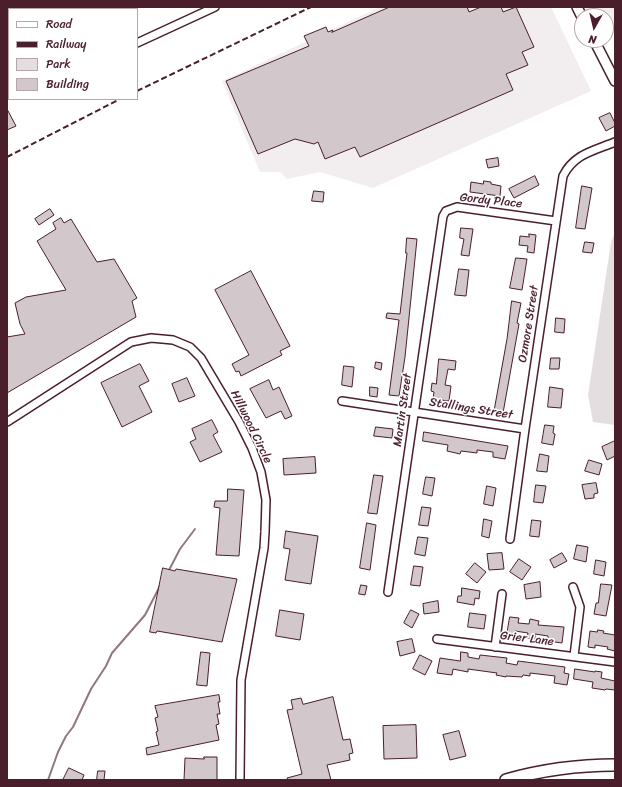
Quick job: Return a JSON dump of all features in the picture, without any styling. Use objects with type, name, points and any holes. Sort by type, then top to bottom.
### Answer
[{"type":"main road","points":[[506,780],[563,769],[615,765]]},
{"type":"street","points":[[138,43],[215,7]]},
{"type":"street","points":[[598,48],[615,81]]},
{"type":"street","name":"Ozmore Street","points":[[510,539],[563,176],[570,165],[578,157],[615,142]]},
{"type":"street","name":"Gordy Place","points":[[440,231],[442,216],[446,211],[457,207],[556,221]]},
{"type":"street","name":"Martin Street","points":[[388,592],[440,231]]},
{"type":"street","name":"Hillwood Circle","points":[[7,422],[131,342],[150,338],[173,340],[190,347],[201,358],[223,394],[252,448],[261,472],[266,500],[264,548],[241,680],[240,780]]},
{"type":"street","name":"Stallings Street","points":[[342,401],[525,428]]},
{"type":"street","points":[[574,588],[580,607],[574,656]]},
{"type":"street","points":[[495,646],[502,594]]},
{"type":"street","name":"Grier Lane","points":[[437,639],[615,662]]},
{"type":"shaded area","points":[[7,7],[111,7],[8,8],[7,33]]},
{"type":"shaded area","points":[[380,7],[551,7],[591,91],[373,188],[320,172],[287,179],[280,172],[260,172],[222,81]]},
{"type":"shaded area","points":[[576,7],[615,7],[615,33],[614,8]]},
{"type":"green space","points":[[615,232],[615,425],[593,422],[588,395],[611,242]]},
{"type":"building","points":[[390,7],[467,7],[469,12],[481,7],[501,7],[503,12],[516,7],[534,47],[522,52],[528,65],[506,74],[513,90],[360,157],[355,147],[325,159],[318,142],[314,144],[295,139],[258,154],[226,81],[309,46],[304,36],[326,27],[328,32],[333,30],[332,32]]},
{"type":"building","points":[[7,109],[16,126],[7,130]]},
{"type":"building","points":[[610,113],[615,126],[606,131],[599,118]]},
{"type":"building","points":[[498,158],[499,166],[488,168],[486,160]]},
{"type":"building","points":[[535,176],[539,185],[514,198],[509,189]]},
{"type":"building","points":[[484,181],[501,186],[500,196],[470,192],[471,182],[483,184]]},
{"type":"building","points":[[582,186],[592,188],[585,229],[576,228]]},
{"type":"building","points":[[314,191],[324,192],[323,202],[312,201]]},
{"type":"building","points":[[50,209],[54,215],[39,225],[35,219]]},
{"type":"building","points":[[61,218],[64,223],[71,219],[97,262],[114,259],[137,298],[132,301],[136,317],[7,393],[7,337],[25,334],[20,324],[15,303],[26,297],[66,290],[37,241],[56,229],[53,223]]},
{"type":"building","points":[[461,228],[473,229],[469,256],[461,255],[464,239],[460,238]]},
{"type":"building","points":[[529,234],[536,235],[534,253],[527,252],[528,246],[519,245],[520,236],[529,237]]},
{"type":"building","points":[[407,238],[417,239],[405,357],[399,396],[389,395],[399,320],[386,318],[387,313],[400,314],[407,253]]},
{"type":"building","points":[[585,242],[594,243],[592,253],[583,252]]},
{"type":"building","points":[[516,258],[527,259],[522,290],[510,288]]},
{"type":"building","points":[[459,269],[469,270],[466,296],[455,295]]},
{"type":"building","points":[[251,271],[290,346],[280,351],[282,355],[241,376],[239,371],[236,372],[232,364],[249,355],[215,290]]},
{"type":"building","points":[[512,301],[521,303],[517,323],[519,324],[503,413],[494,411],[507,339]]},
{"type":"building","points":[[556,318],[565,319],[564,333],[555,332]]},
{"type":"building","points":[[551,358],[560,358],[559,369],[550,369]]},
{"type":"building","points":[[439,359],[456,361],[455,370],[448,369],[445,385],[451,386],[449,401],[433,399],[434,392],[431,391],[432,383],[436,384]]},
{"type":"building","points":[[376,362],[382,363],[381,370],[375,368]]},
{"type":"building","points":[[140,364],[149,381],[139,386],[152,412],[122,427],[101,383]]},
{"type":"building","points":[[344,366],[354,367],[352,387],[342,385]]},
{"type":"building","points":[[187,378],[195,396],[179,402],[172,384]]},
{"type":"building","points":[[269,380],[273,390],[279,387],[292,416],[285,419],[281,411],[266,418],[250,389]]},
{"type":"building","points":[[370,387],[378,388],[377,397],[370,396]]},
{"type":"building","points":[[550,387],[563,389],[561,408],[548,407]]},
{"type":"building","points":[[212,420],[218,432],[213,435],[222,452],[200,462],[190,442],[196,439],[192,429]]},
{"type":"building","points":[[545,425],[554,426],[553,433],[555,434],[553,445],[542,443]]},
{"type":"building","points":[[376,427],[393,429],[392,438],[374,436]]},
{"type":"building","points":[[424,432],[508,446],[505,459],[493,457],[493,452],[477,450],[477,453],[461,451],[460,454],[447,451],[448,445],[423,441]]},
{"type":"building","points":[[615,441],[615,456],[607,460],[602,447]]},
{"type":"building","points":[[540,454],[549,456],[547,472],[537,471]]},
{"type":"building","points":[[315,457],[316,473],[284,475],[283,459]]},
{"type":"building","points":[[589,460],[602,464],[599,475],[585,471]]},
{"type":"building","points":[[374,475],[383,476],[377,514],[368,513]]},
{"type":"building","points":[[426,477],[435,478],[432,496],[423,494]]},
{"type":"building","points":[[596,483],[598,493],[594,494],[594,498],[585,499],[582,485]]},
{"type":"building","points":[[536,485],[546,486],[543,503],[534,502]]},
{"type":"building","points":[[487,486],[496,488],[493,506],[484,504]]},
{"type":"building","points":[[228,489],[244,490],[239,556],[216,555],[220,508],[214,507],[215,501],[227,501]]},
{"type":"building","points":[[422,507],[431,508],[428,526],[419,525]]},
{"type":"building","points":[[484,519],[492,521],[489,538],[482,536]]},
{"type":"building","points":[[532,520],[541,521],[539,537],[530,536]]},
{"type":"building","points":[[367,523],[376,525],[370,570],[360,568]]},
{"type":"building","points":[[286,531],[318,536],[311,584],[285,580],[290,549],[284,548]]},
{"type":"building","points":[[418,537],[428,538],[425,556],[415,554]]},
{"type":"building","points":[[577,545],[588,547],[586,562],[574,559]]},
{"type":"building","points":[[502,553],[504,569],[489,570],[487,554]]},
{"type":"building","points":[[562,553],[567,561],[554,568],[550,560]]},
{"type":"building","points":[[519,559],[531,567],[522,580],[510,572]]},
{"type":"building","points":[[596,560],[606,562],[604,576],[594,574]]},
{"type":"building","points":[[475,563],[486,572],[477,583],[466,574]]},
{"type":"building","points":[[414,566],[423,567],[420,586],[411,585]]},
{"type":"building","points":[[163,568],[175,571],[176,569],[237,579],[222,642],[157,631],[156,633],[150,632]]},
{"type":"building","points":[[540,582],[541,597],[526,599],[524,585]]},
{"type":"building","points":[[601,584],[612,585],[606,616],[594,614],[596,603],[598,603]]},
{"type":"building","points":[[361,585],[367,586],[365,595],[359,594]]},
{"type":"building","points":[[462,588],[480,591],[479,599],[475,598],[474,605],[457,602],[458,596],[461,596]]},
{"type":"building","points":[[438,601],[439,612],[424,614],[423,604]]},
{"type":"building","points":[[280,610],[304,614],[300,640],[276,636]]},
{"type":"building","points":[[411,610],[419,614],[412,628],[404,623]]},
{"type":"building","points":[[470,613],[486,615],[484,629],[468,627]]},
{"type":"building","points":[[510,617],[519,618],[518,623],[529,624],[530,619],[539,621],[538,625],[564,627],[562,643],[548,641],[548,636],[535,634],[535,639],[527,638],[528,633],[515,631],[515,636],[507,635]]},
{"type":"building","points":[[598,630],[604,631],[603,633],[615,635],[615,651],[607,649],[608,647],[595,645],[595,648],[588,647],[590,631],[597,632]]},
{"type":"building","points":[[412,639],[415,652],[400,656],[397,642]]},
{"type":"building","points":[[201,652],[210,653],[207,686],[197,685]]},
{"type":"building","points":[[461,652],[468,653],[468,657],[479,659],[480,655],[507,658],[506,663],[517,665],[518,661],[565,667],[564,673],[569,674],[567,685],[554,683],[555,676],[530,673],[530,676],[523,675],[522,677],[506,677],[496,675],[497,673],[468,669],[468,672],[453,669],[452,675],[437,673],[440,658],[460,661]]},
{"type":"building","points":[[420,655],[432,661],[425,675],[413,669]]},
{"type":"building","points":[[575,669],[602,672],[601,678],[615,681],[615,690],[592,688],[593,682],[574,679]]},
{"type":"building","points":[[219,695],[220,702],[218,702],[220,714],[217,714],[219,724],[216,725],[219,740],[147,755],[146,748],[159,745],[155,718],[158,717],[155,706]]},
{"type":"building","points":[[333,697],[343,740],[350,739],[353,753],[349,754],[350,760],[327,765],[331,780],[288,780],[287,778],[302,774],[287,710],[293,709],[291,700],[301,698],[303,704]]},
{"type":"building","points":[[416,725],[417,758],[384,759],[383,726]]},
{"type":"building","points":[[459,731],[466,756],[450,760],[443,735]]},
{"type":"building","points":[[204,757],[217,757],[217,780],[184,780],[185,758],[204,759]]},
{"type":"building","points":[[69,768],[84,775],[82,780],[63,780]]},
{"type":"building","points":[[98,771],[105,771],[104,780],[97,780]]},
{"type":"waterway","points":[[168,572],[180,549],[195,529]]},
{"type":"waterway","points":[[48,780],[58,752],[66,736],[73,727],[91,689],[106,666],[112,653],[145,615],[161,584]]},
{"type":"railway","points":[[138,91],[311,7]]},
{"type":"railway","points":[[7,157],[118,100]]}]
